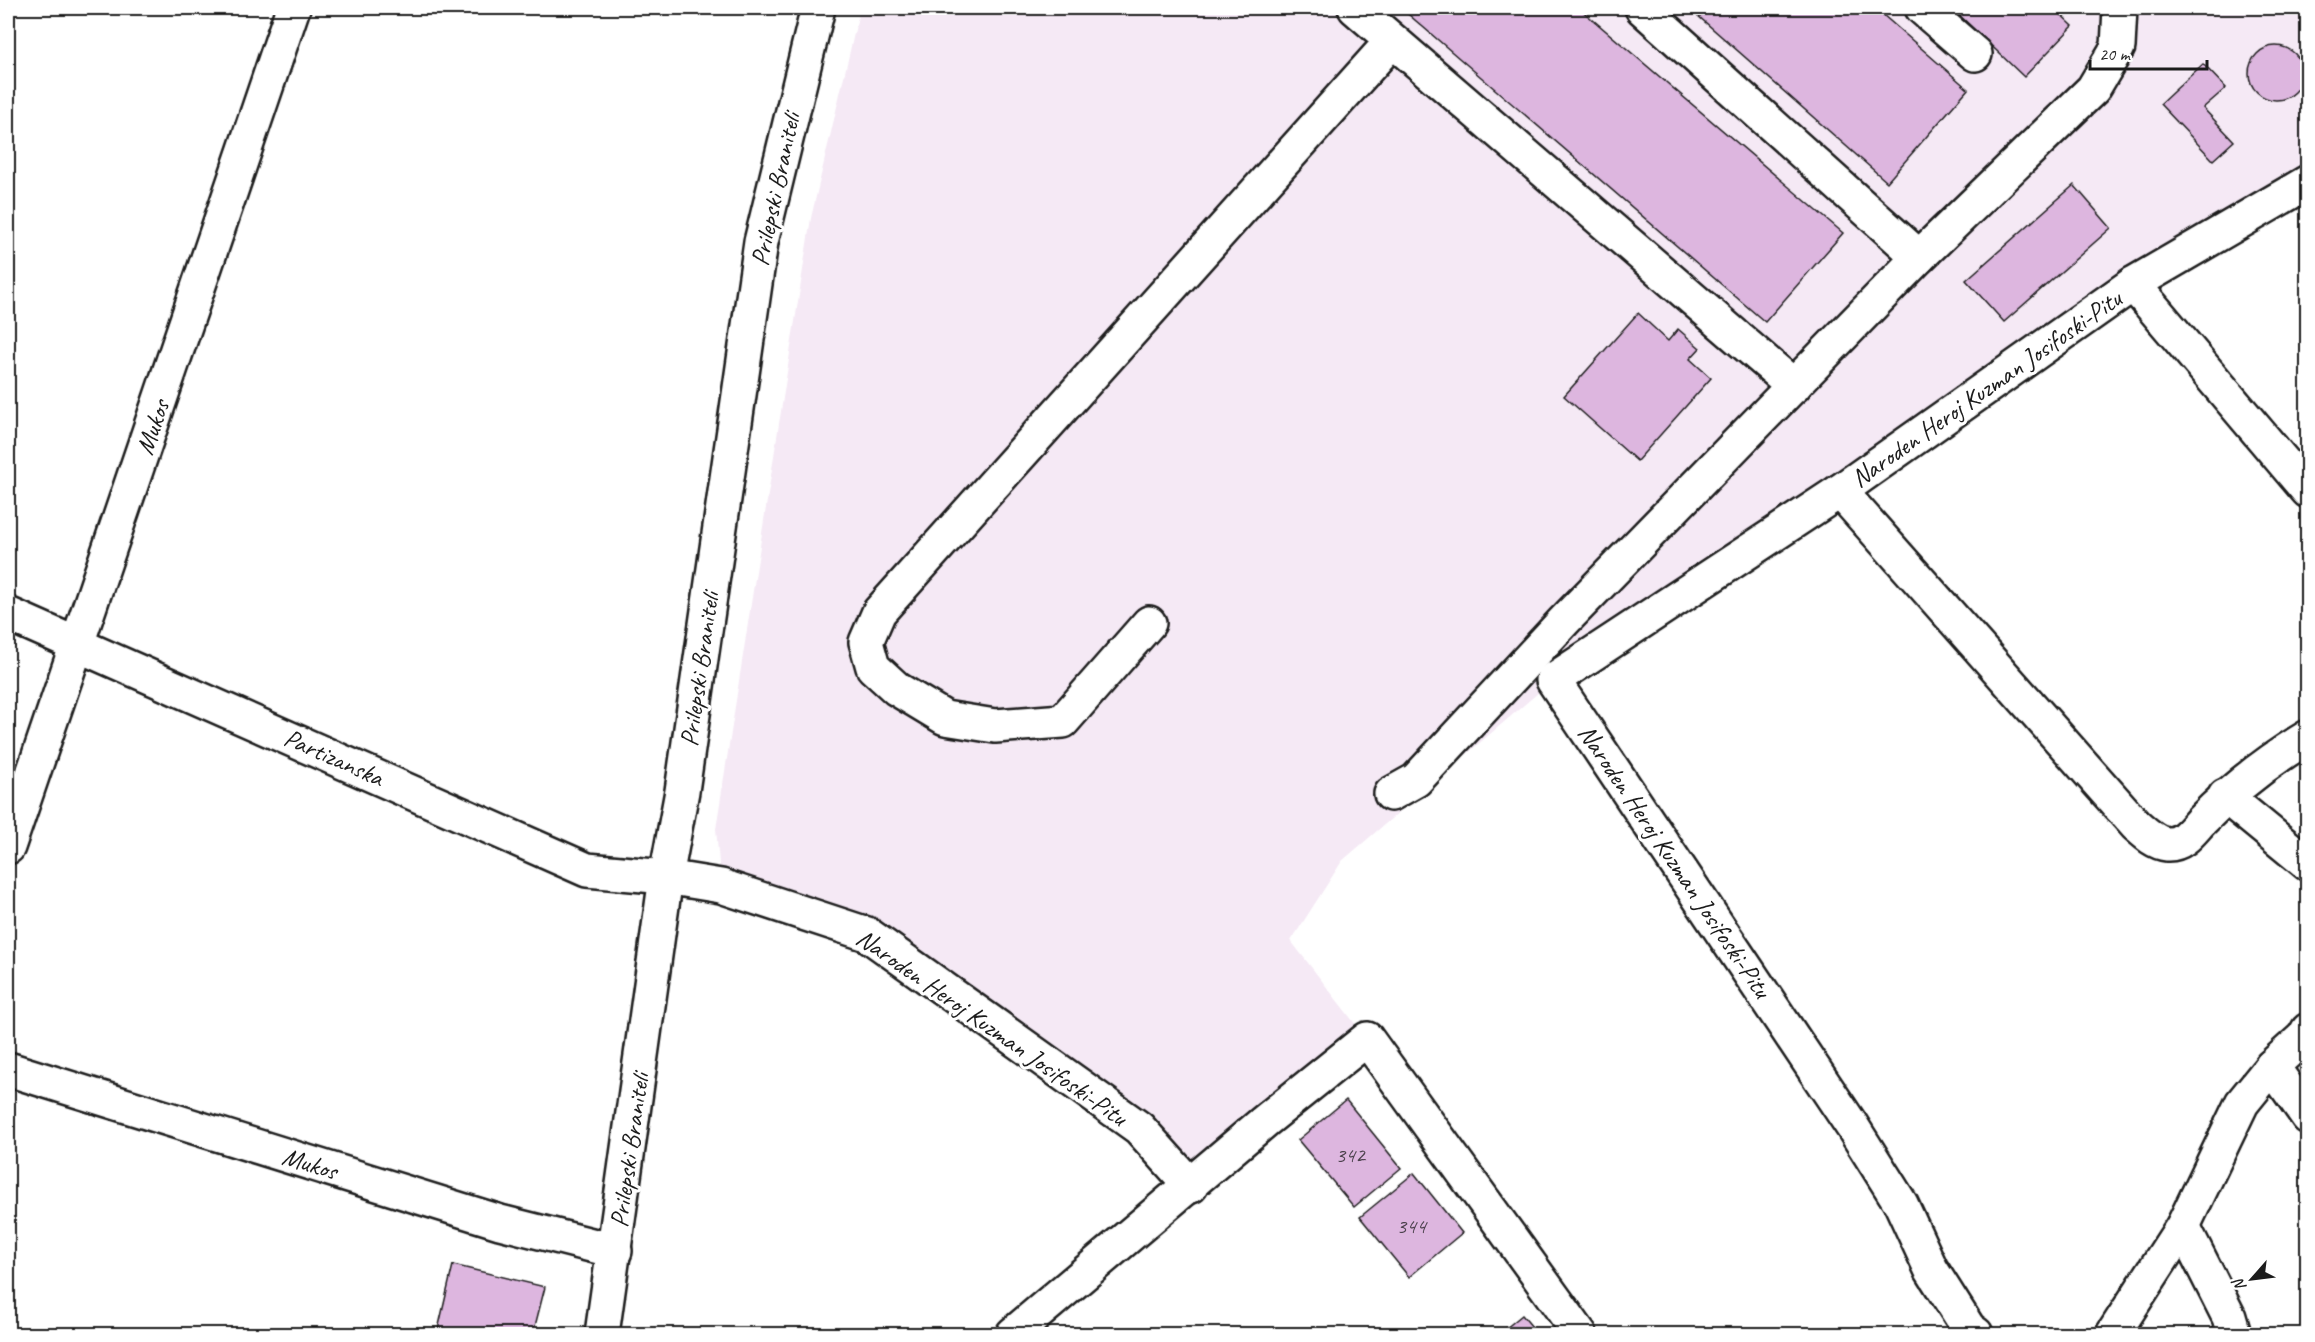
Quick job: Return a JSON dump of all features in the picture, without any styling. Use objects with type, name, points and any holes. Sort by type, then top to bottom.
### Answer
[{"type":"street","name":"Mukos","points":[[8,847],[293,8]]},
{"type":"street","name":"Prilepski Braniteli","points":[[602,1335],[666,877],[682,791],[761,242],[818,8]]},
{"type":"street","points":[[1355,8],[1794,386]]},
{"type":"street","points":[[1642,8],[1918,257]]},
{"type":"street","points":[[1922,8],[1975,54]]},
{"type":"street","points":[[1390,794],[1416,780],[1564,621],[1918,257],[2093,89],[2118,47],[2120,8]]},
{"type":"street","points":[[1149,623],[1063,721],[994,726],[945,718],[897,689],[873,667],[866,642],[879,612],[1392,41]]},
{"type":"street","name":"Naroden Heroj Kuzman Josifoski-Pitu","points":[[1976,1335],[1969,1329],[1931,1269],[1901,1204],[1852,1126],[1553,680],[1840,491],[2133,284],[2307,182]]},
{"type":"street","name":"Naroden Heroj Kuzman Josifoski-Pitu","points":[[2133,284],[2307,491]]},
{"type":"street","name":"Naroden Heroj Kuzman Josifoski-Pitu","points":[[1840,491],[2136,825],[2154,839],[2167,844],[2184,840],[2225,796],[2269,761],[2307,736]]},
{"type":"street","name":"Partizanska","points":[[8,614],[79,643],[587,870],[666,877]]},
{"type":"street","points":[[2225,796],[2307,864]]},
{"type":"street","name":"Naroden Heroj Kuzman Josifoski-Pitu","points":[[666,877],[721,886],[867,934],[1139,1128],[1191,1186]]},
{"type":"street","points":[[2113,1335],[2182,1226],[2242,1103],[2272,1066],[2304,1037],[2307,1030]]},
{"type":"street","points":[[1013,1335],[1265,1121],[1367,1039],[1580,1335]]},
{"type":"street","points":[[2272,1066],[2307,1117]]},
{"type":"street","name":"Mukos","points":[[8,1069],[500,1222],[615,1251]]},
{"type":"street","points":[[2182,1226],[2229,1317],[2234,1335]]},
{"type":"shaded area","points":[[860,8],[2307,8],[2307,182],[1553,680],[1342,861],[1291,941],[1367,1039],[1191,1186],[867,934],[721,886],[716,829],[811,218]]},
{"type":"building","points":[[1401,8],[1579,8],[1843,233],[1765,322]]},
{"type":"building","points":[[1689,8],[1875,8],[1968,89],[1887,182]]},
{"type":"building","points":[[1952,8],[2054,8],[2073,26],[2024,77]]},
{"type":"building","points":[[2276,46],[2286,48],[2295,54],[2301,63],[2303,73],[2301,83],[2295,92],[2286,98],[2276,100],[2266,98],[2257,92],[2251,83],[2249,73],[2251,63],[2257,54],[2266,48]]},
{"type":"building","points":[[2203,64],[2226,88],[2203,108],[2234,141],[2213,160],[2160,104]]},
{"type":"building","points":[[2074,185],[2111,228],[2004,322],[1966,280]]},
{"type":"building","points":[[1638,313],[1668,341],[1678,329],[1700,348],[1690,359],[1711,378],[1637,461],[1564,396]]},
{"type":"building","points":[[1346,1100],[1401,1168],[1354,1207],[1298,1140]]},
{"type":"building","points":[[1414,1173],[1462,1233],[1409,1277],[1360,1217]]},
{"type":"building","points":[[453,1265],[545,1287],[533,1334],[437,1334]]},
{"type":"building","points":[[1522,1315],[1538,1334],[1499,1334]]}]
